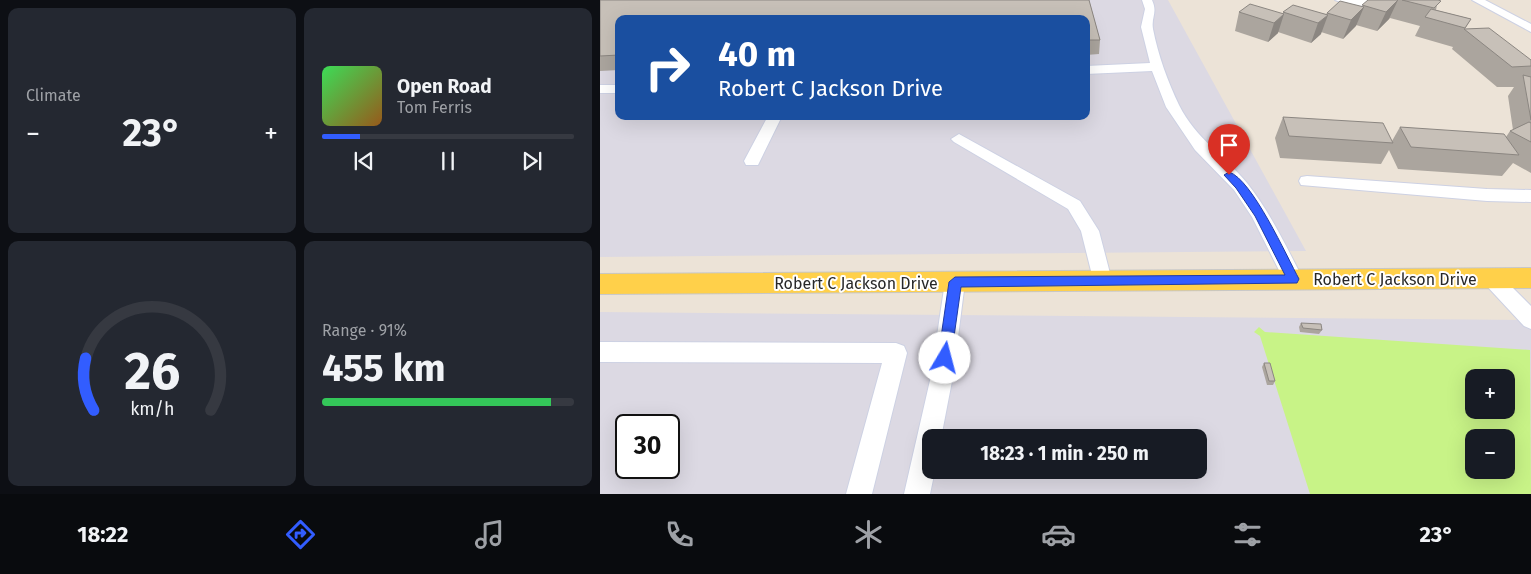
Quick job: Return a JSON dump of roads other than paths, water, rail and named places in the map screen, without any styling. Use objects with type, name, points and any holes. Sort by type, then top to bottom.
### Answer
[{"type":"main road","name":"Robert C Jackson Drive","points":[[600,284],[1531,278]]},
{"type":"street","points":[[1147,0],[1151,9],[1147,27],[1158,66],[1173,106],[1185,128],[1200,147],[1240,186],[1260,215],[1293,279]]},
{"type":"street","points":[[1340,0],[1355,4],[1362,3],[1363,0]]},
{"type":"street","points":[[1477,0],[1531,29]]},
{"type":"street","points":[[1090,70],[1158,66]]},
{"type":"street","points":[[600,89],[615,89]]},
{"type":"street","points":[[752,161],[774,120]]},
{"type":"street","points":[[959,139],[1074,205],[1085,217],[1090,229],[1102,281]]},
{"type":"street","points":[[1307,182],[1487,195],[1531,196]]},
{"type":"street","points":[[1491,278],[1531,320]]},
{"type":"street","points":[[917,494],[942,376],[955,282]]},
{"type":"street","points":[[600,352],[896,353],[859,494]]}]
